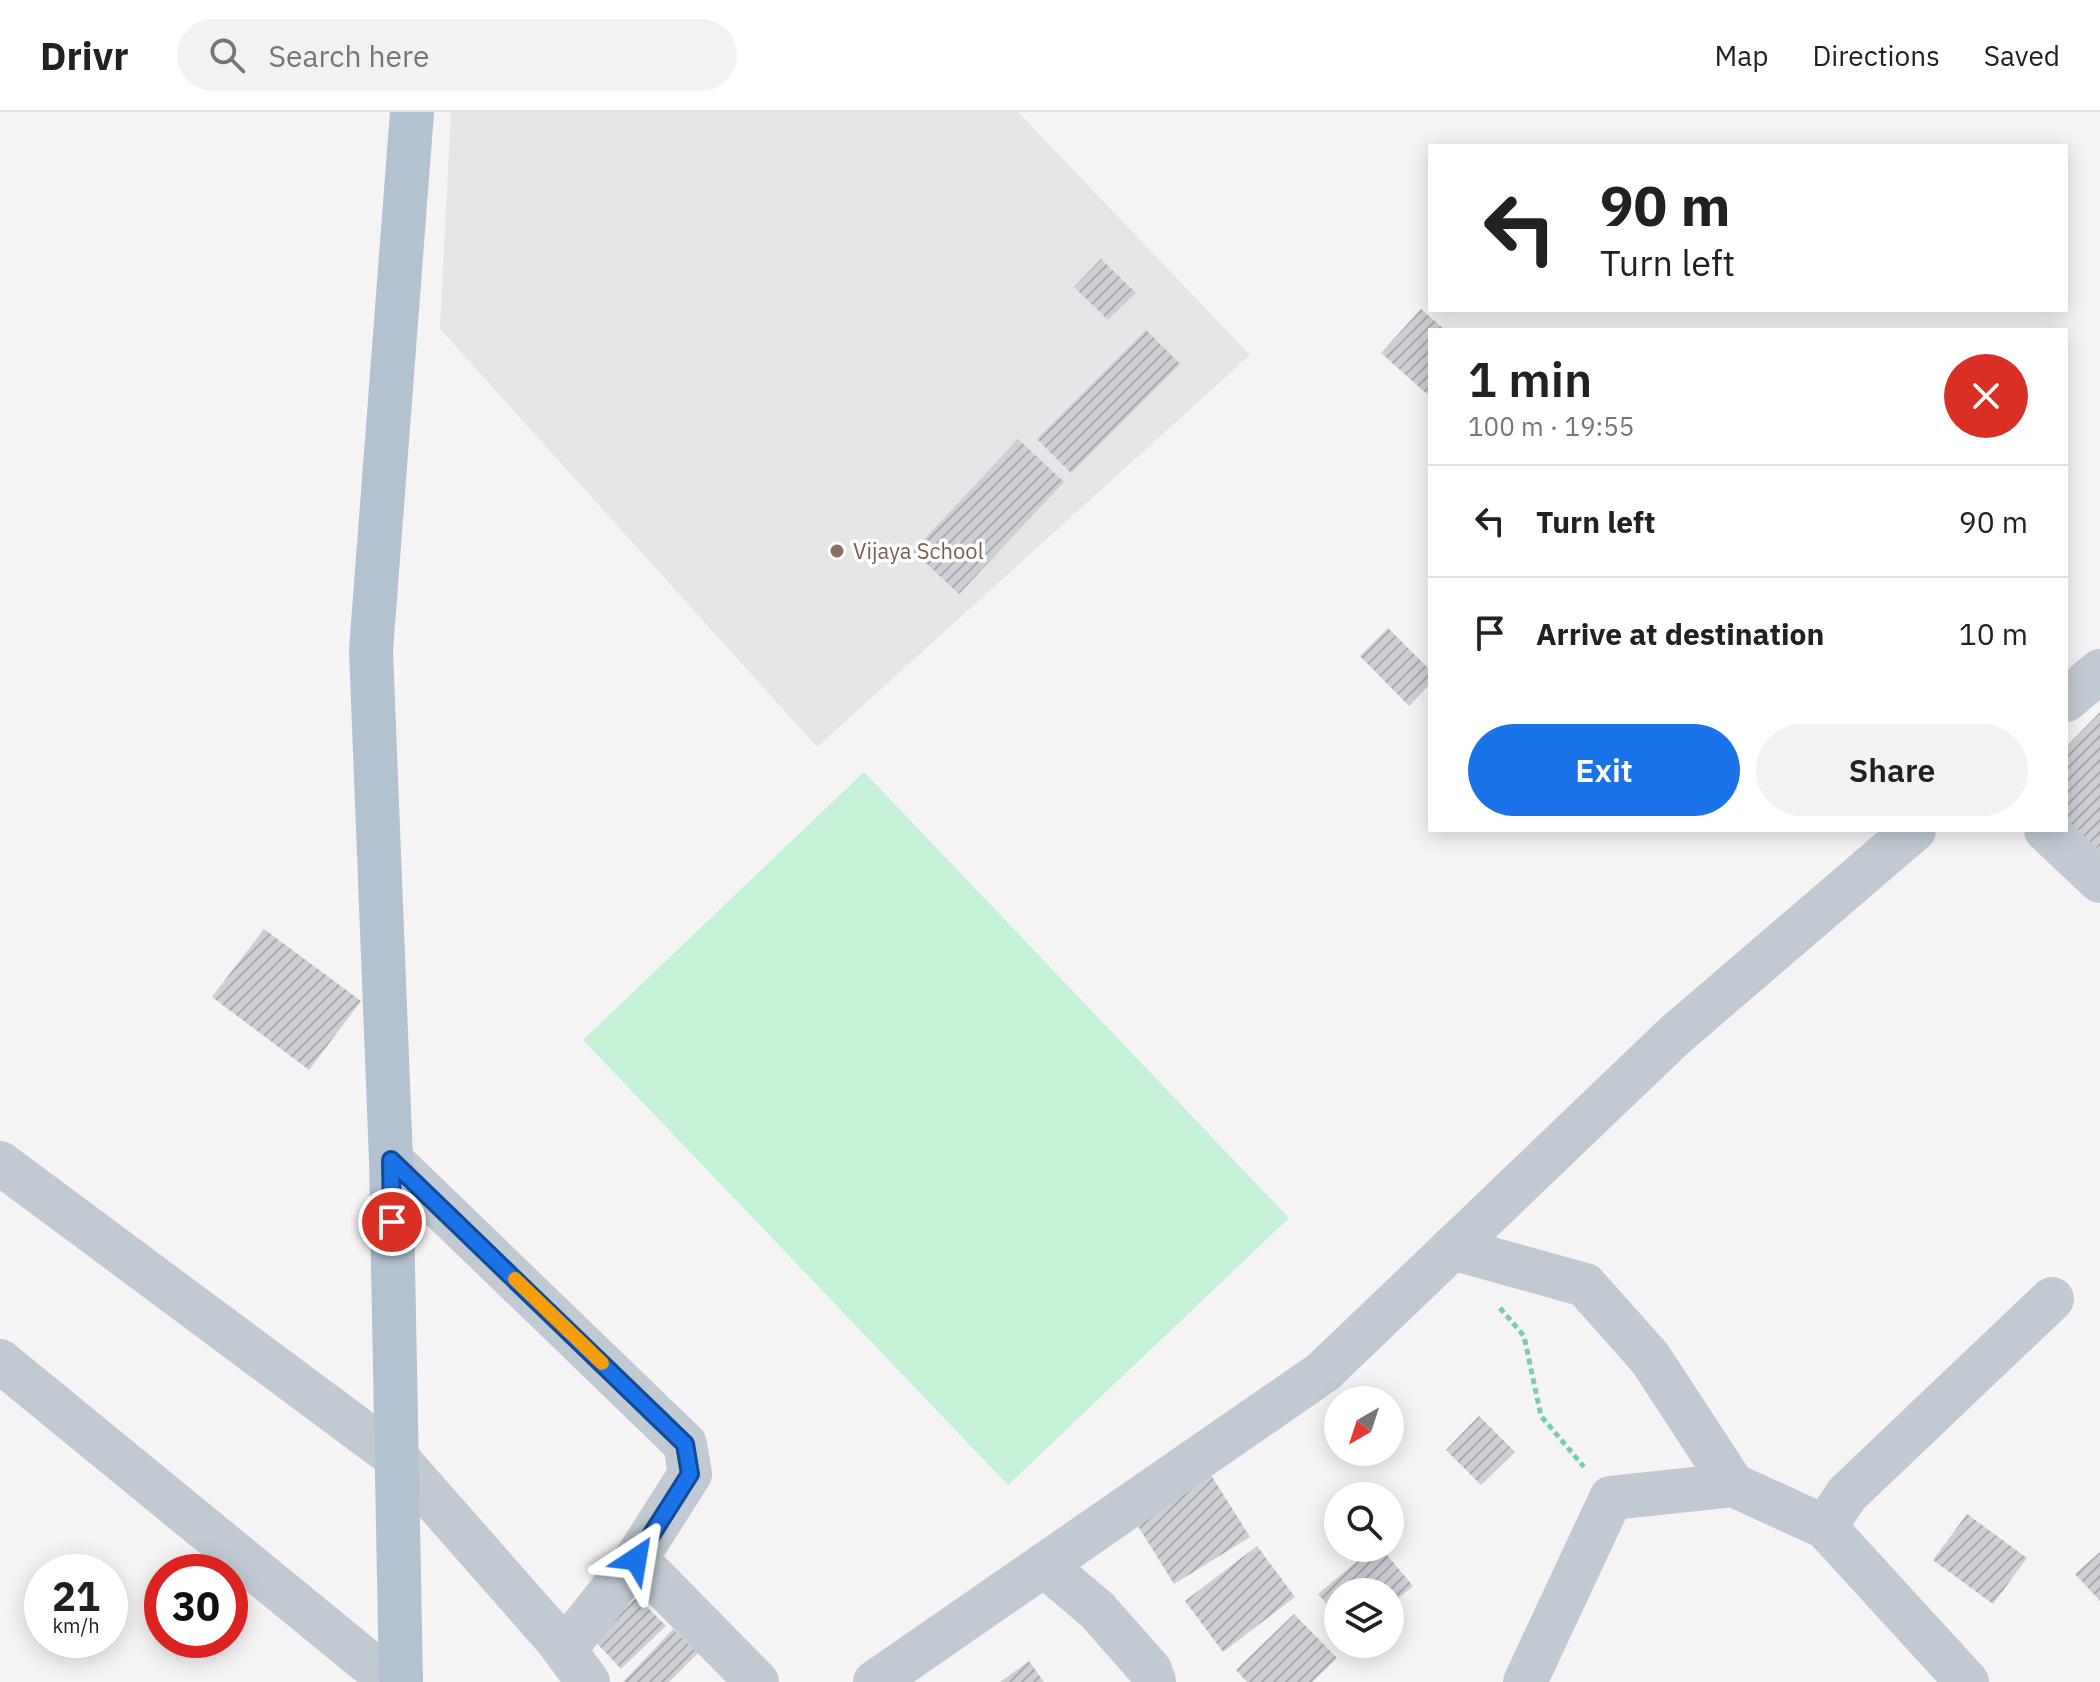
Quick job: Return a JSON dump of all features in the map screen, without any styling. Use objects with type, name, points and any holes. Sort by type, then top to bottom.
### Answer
[{"type":"main road","points":[[401,1682],[391,1160],[371,650],[412,112]]},
{"type":"street","points":[[2068,698],[2100,671]]},
{"type":"street","points":[[875,1682],[1323,1372],[1674,1036],[1912,832]]},
{"type":"street","points":[[2048,832],[2100,881]]},
{"type":"street","points":[[0,1163],[397,1458],[565,1649],[636,1559],[690,1474],[685,1444],[391,1160]]},
{"type":"street","points":[[1452,1248],[1585,1285],[1650,1358],[1733,1485]]},
{"type":"street","points":[[1825,1527],[1847,1494],[2052,1299]]},
{"type":"street","points":[[0,1361],[392,1682]]},
{"type":"street","points":[[1525,1682],[1611,1498],[1733,1485],[1825,1527],[1967,1682]]},
{"type":"street","points":[[636,1559],[757,1682]]},
{"type":"street","points":[[1044,1565],[1097,1610],[1150,1670],[1154,1682]]},
{"type":"street","points":[[558,1641],[588,1682]]},
{"type":"path","points":[[1496,1303],[1524,1336],[1541,1416],[1611,1498]]},
{"type":"shaded area","name":"Vijaya School","points":[[451,112],[1018,112],[1250,355],[817,747],[440,329]]},
{"type":"green space","points":[[864,772],[1289,1218],[1008,1485],[583,1040]]},
{"type":"building","points":[[1101,259],[1136,293],[1108,320],[1074,287]]},
{"type":"building","points":[[1421,309],[1443,328],[1428,328],[1427,394],[1381,353]]},
{"type":"building","points":[[1146,330],[1180,364],[1071,473],[1037,439]]},
{"type":"building","points":[[1018,439],[1064,482],[959,594],[913,551]]},
{"type":"building","points":[[1388,628],[1428,668],[1428,686],[1409,706],[1360,656]]},
{"type":"building","points":[[2100,712],[2100,863],[2067,832],[2068,745]]},
{"type":"building","points":[[264,929],[361,1001],[309,1070],[212,997]]},
{"type":"building","points":[[1479,1416],[1515,1452],[1481,1485],[1446,1450]]},
{"type":"building","points":[[1209,1472],[1250,1537],[1174,1584],[1133,1518]]},
{"type":"building","points":[[1967,1514],[2027,1558],[1993,1604],[1933,1560]]},
{"type":"building","points":[[1257,1546],[1295,1597],[1223,1652],[1185,1601]]},
{"type":"building","points":[[2100,1552],[2100,1601],[2075,1574]]},
{"type":"building","points":[[1356,1562],[1393,1562],[1413,1586],[1404,1593],[1404,1578],[1337,1578]]},
{"type":"building","points":[[637,1597],[666,1626],[621,1669],[593,1639]]},
{"type":"building","points":[[1294,1614],[1324,1645],[1324,1658],[1337,1658],[1312,1682],[1247,1682],[1236,1670]]},
{"type":"building","points":[[673,1629],[698,1653],[669,1682],[623,1682]]},
{"type":"building","points":[[1029,1661],[1044,1682],[1000,1682]]},
{"type":"slow traffic","points":[[515,1279],[602,1363]]},
{"type":"place","name":"Vijaya School","points":[[837,551]]},
{"type":"route","points":[[392,1222],[391,1160],[685,1444],[690,1474],[636,1559]]}]
